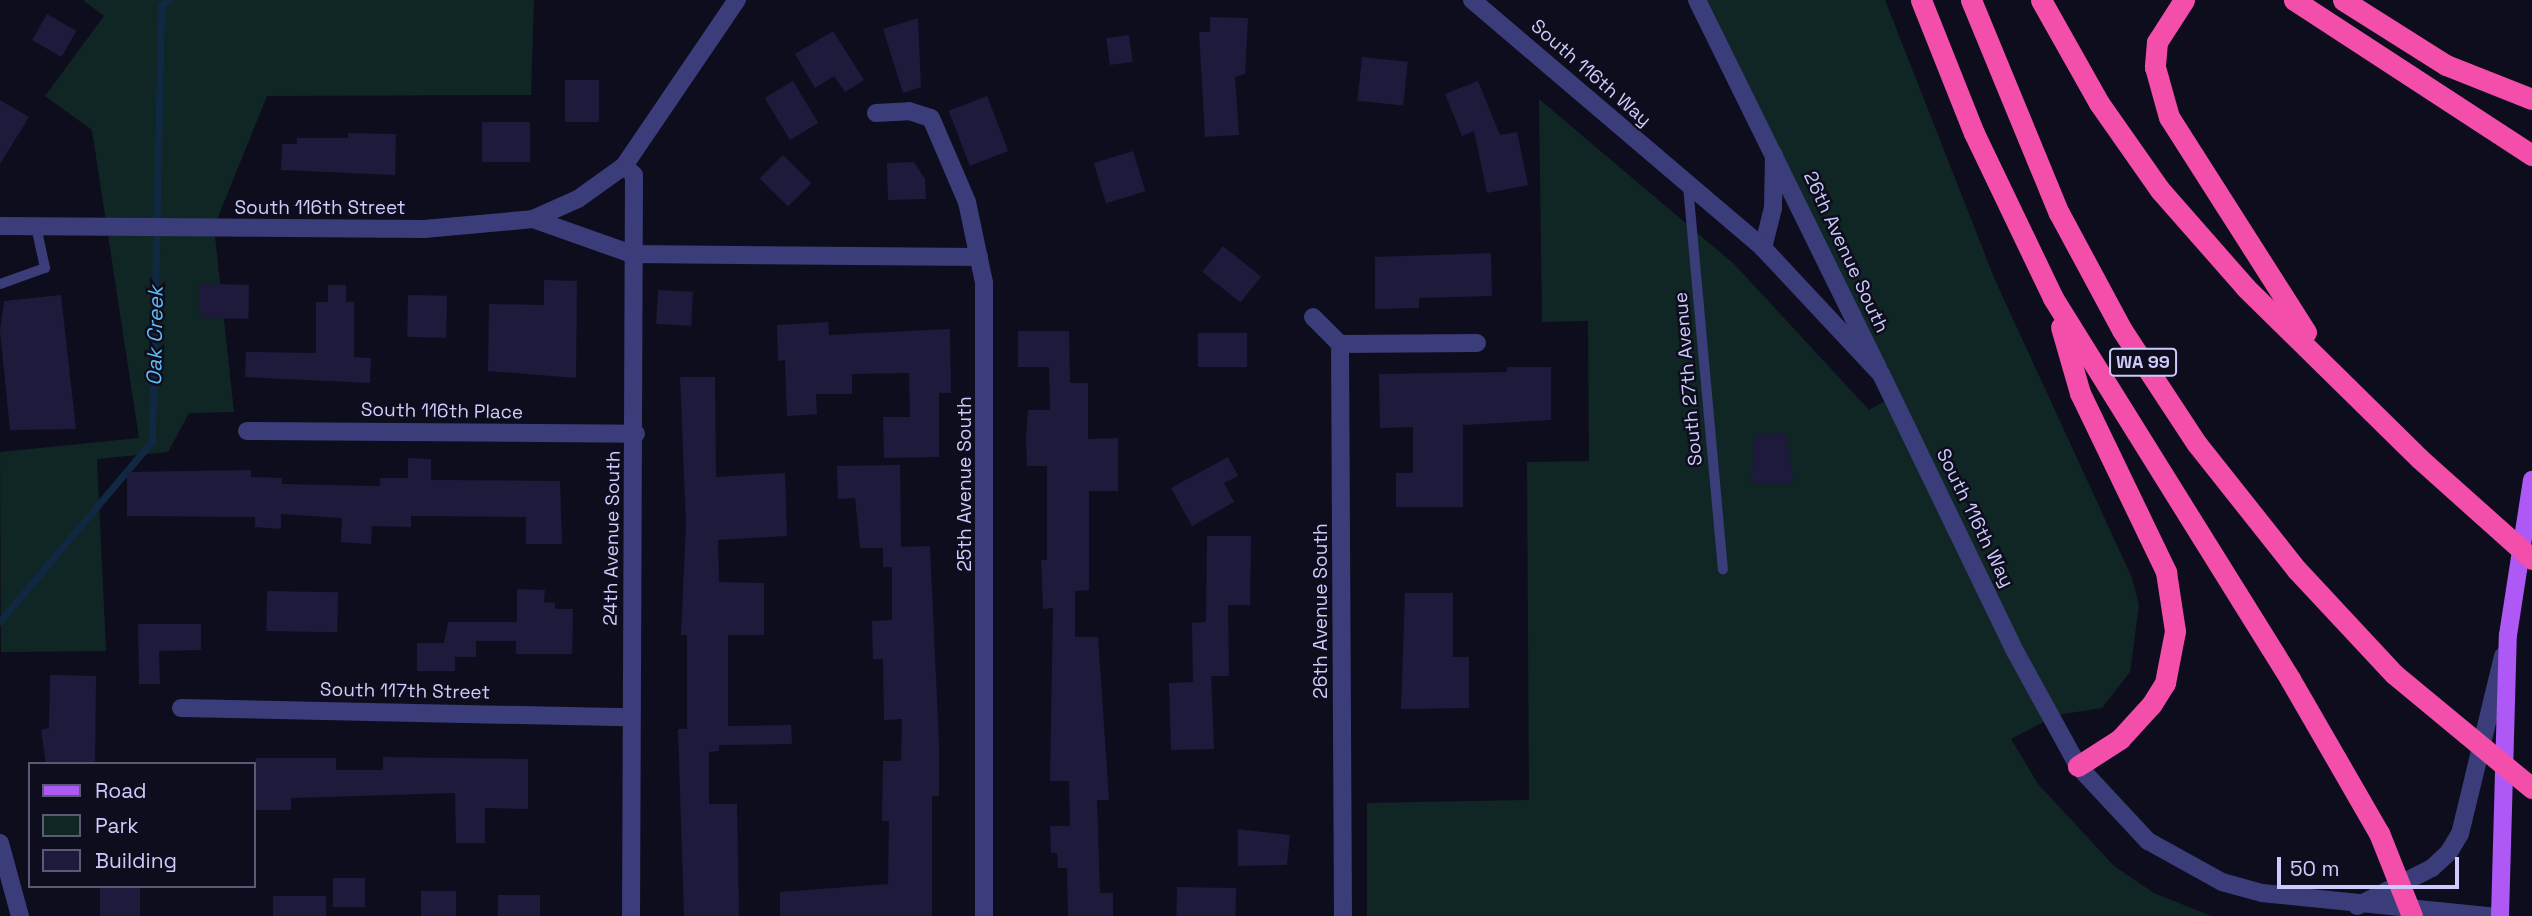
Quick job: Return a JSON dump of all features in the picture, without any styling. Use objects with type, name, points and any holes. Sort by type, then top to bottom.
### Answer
[{"type":"highway","points":[[1922,0],[1974,134],[2053,299],[2290,679],[2379,833],[2412,916]]},
{"type":"highway","name":"WA 99","points":[[1971,0],[2059,213],[2122,330],[2197,444],[2297,570],[2394,674],[2532,788]]},
{"type":"highway","points":[[2040,0],[2099,103],[2160,190],[2246,288],[2420,459],[2532,558]]},
{"type":"highway","points":[[2184,0],[2157,42],[2155,67],[2169,117],[2251,253],[2333,371]]},
{"type":"highway","points":[[2294,0],[2532,155]]},
{"type":"highway","points":[[2343,0],[2446,65],[2532,99]]},
{"type":"highway","points":[[2053,299],[2080,393],[2166,572],[2174,603],[2175,631],[2165,683],[2120,739],[2078,766]]},
{"type":"main road","points":[[2500,916],[2508,635],[2532,480]]},
{"type":"street","points":[[624,166],[737,0]]},
{"type":"street","name":"South 116th Way","points":[[1472,0],[1763,248],[1881,374],[2016,653],[2078,766],[2148,841],[2183,864],[2262,893],[2357,906],[2490,916]]},
{"type":"street","name":"26th Avenue South","points":[[1698,0],[1774,148],[1881,374]]},
{"type":"street","name":"25th Avenue South","points":[[876,113],[909,111],[931,118],[967,202],[979,257],[987,328],[984,916]]},
{"type":"street","name":"26th Avenue South","points":[[1763,248],[1773,208],[1774,148]]},
{"type":"street","name":"South 116th Street","points":[[0,226],[266,230],[424,229],[533,219],[578,199],[624,166]]},
{"type":"street","name":"24th Avenue South","points":[[624,166],[634,175],[632,254],[636,434],[628,717],[631,916]]},
{"type":"street","points":[[533,219],[632,254],[979,257]]},
{"type":"street","points":[[1313,317],[1340,344],[1476,343]]},
{"type":"street","name":"26th Avenue South","points":[[1340,344],[1343,916]]},
{"type":"street","name":"South 116th Place","points":[[247,430],[636,434]]},
{"type":"street","points":[[2357,906],[2432,868],[2460,834],[2508,635]]},
{"type":"street","name":"South 117th Street","points":[[181,708],[628,717]]},
{"type":"street","points":[[0,843],[20,916]]},
{"type":"lane","name":"South 27th Avenue","points":[[1688,186],[1723,569]]},
{"type":"lane","points":[[0,284],[45,268],[36,226]]},
{"type":"green space","points":[[83,0],[534,0],[531,95],[267,96],[214,227],[234,412],[189,413],[168,452],[97,459],[106,651],[1,652],[0,452],[139,438],[92,130],[45,96],[104,16]]},
{"type":"green space","points":[[1707,0],[1885,0],[1995,280],[2132,578],[2139,605],[2130,672],[2102,708],[2057,715],[2011,739],[2038,784],[2114,866],[2154,893],[2211,916],[1367,916],[1367,803],[1529,800],[1527,462],[1589,461],[1588,321],[1542,322],[1539,99],[1734,264],[1869,410],[1899,393]]},
{"type":"building","points":[[47,14],[76,31],[61,57],[32,40]]},
{"type":"building","points":[[1210,17],[1248,18],[1245,74],[1235,77],[1239,135],[1205,137],[1199,32],[1210,32]]},
{"type":"building","points":[[918,18],[921,87],[903,93],[883,29]]},
{"type":"building","points":[[833,31],[864,80],[845,92],[834,76],[815,88],[795,54]]},
{"type":"building","points":[[1129,35],[1133,62],[1110,65],[1106,38]]},
{"type":"building","points":[[1362,57],[1408,62],[1403,106],[1357,101]]},
{"type":"building","points":[[565,80],[599,80],[599,122],[565,122]]},
{"type":"building","points":[[793,81],[818,123],[790,140],[765,98]]},
{"type":"building","points":[[1478,81],[1500,135],[1517,132],[1528,185],[1487,193],[1474,131],[1462,136],[1445,94]]},
{"type":"building","points":[[987,96],[1008,151],[970,166],[949,111]]},
{"type":"building","points":[[0,100],[29,117],[0,164]]},
{"type":"building","points":[[482,122],[530,122],[530,162],[482,162]]},
{"type":"building","points":[[348,133],[396,134],[395,175],[281,170],[282,144],[297,144],[297,138],[348,138]]},
{"type":"building","points":[[1133,151],[1145,191],[1106,203],[1094,163]]},
{"type":"building","points":[[783,155],[811,183],[788,207],[760,178]]},
{"type":"building","points":[[914,162],[925,179],[926,199],[888,200],[887,163]]},
{"type":"building","points":[[1223,246],[1261,277],[1240,302],[1202,272]]},
{"type":"building","points":[[1491,253],[1492,296],[1419,298],[1419,308],[1375,309],[1375,257]]},
{"type":"building","points":[[544,280],[577,281],[576,378],[488,371],[489,304],[544,305]]},
{"type":"building","points":[[200,284],[249,285],[248,319],[199,318]]},
{"type":"building","points":[[328,285],[346,285],[346,302],[354,302],[354,357],[371,358],[370,383],[245,377],[246,352],[316,353],[316,302],[328,302]]},
{"type":"building","points":[[658,290],[693,292],[691,326],[656,324]]},
{"type":"building","points":[[61,295],[76,429],[10,430],[0,331],[4,301]]},
{"type":"building","points":[[408,295],[447,296],[446,338],[407,337]]},
{"type":"building","points":[[828,322],[829,335],[950,329],[951,393],[939,393],[939,457],[884,458],[883,417],[910,417],[909,373],[852,374],[852,394],[816,394],[817,414],[787,416],[785,360],[778,361],[777,325]]},
{"type":"building","points":[[1018,331],[1069,331],[1070,383],[1088,383],[1088,439],[1118,438],[1118,491],[1089,491],[1089,590],[1075,591],[1075,637],[1098,637],[1109,800],[1097,800],[1100,893],[1113,893],[1113,916],[1068,916],[1067,868],[1058,868],[1057,853],[1051,853],[1050,826],[1070,826],[1069,781],[1050,781],[1053,608],[1043,609],[1041,560],[1047,560],[1047,466],[1027,466],[1026,440],[1028,410],[1050,410],[1049,367],[1018,367]]},
{"type":"building","points":[[1198,333],[1247,333],[1247,367],[1198,367]]},
{"type":"building","points":[[1507,367],[1551,367],[1551,420],[1463,425],[1463,507],[1396,507],[1396,473],[1413,473],[1413,427],[1380,428],[1379,374],[1507,372]]},
{"type":"building","points":[[680,377],[715,377],[716,477],[785,473],[787,536],[718,540],[719,582],[764,583],[764,635],[728,635],[728,726],[791,725],[792,744],[719,745],[719,751],[709,752],[709,804],[737,804],[739,916],[684,916],[678,729],[687,729],[687,635],[681,635],[686,522]]},
{"type":"building","points":[[1786,433],[1794,483],[1751,484],[1755,434]]},
{"type":"building","points":[[1228,457],[1238,476],[1224,483],[1234,502],[1192,526],[1171,488]]},
{"type":"building","points":[[408,458],[431,459],[431,480],[560,481],[562,544],[526,544],[526,517],[411,516],[411,527],[372,526],[371,544],[341,542],[342,518],[281,514],[281,529],[255,527],[255,517],[127,516],[127,472],[251,470],[251,477],[282,478],[282,484],[380,486],[380,478],[408,478]]},
{"type":"building","points":[[900,465],[901,547],[930,546],[939,744],[939,796],[932,796],[932,916],[780,916],[780,892],[888,884],[889,821],[882,821],[883,761],[901,761],[902,719],[884,720],[883,659],[873,659],[872,621],[892,620],[892,567],[883,567],[883,548],[860,548],[855,498],[838,499],[837,466]]},
{"type":"building","points":[[1207,536],[1251,536],[1250,605],[1228,605],[1229,676],[1211,676],[1214,749],[1171,750],[1169,683],[1193,682],[1192,623],[1206,622]]},
{"type":"building","points":[[517,589],[545,590],[544,602],[555,603],[555,609],[573,609],[572,654],[516,654],[516,641],[476,641],[476,657],[455,657],[455,671],[417,671],[417,643],[444,643],[448,622],[517,622]]},
{"type":"building","points":[[267,591],[338,592],[337,632],[266,631]]},
{"type":"building","points":[[1405,593],[1453,593],[1453,657],[1469,657],[1469,708],[1401,709]]},
{"type":"building","points":[[138,624],[201,624],[201,650],[159,651],[160,684],[139,684]]},
{"type":"building","points":[[50,675],[96,676],[95,762],[46,762],[41,730],[49,728]]},
{"type":"building","points":[[383,757],[528,759],[528,809],[485,808],[485,843],[456,843],[455,793],[291,798],[291,810],[256,810],[256,758],[336,758],[336,770],[383,770]]},
{"type":"building","points":[[1238,829],[1290,835],[1287,865],[1238,866]]},
{"type":"building","points":[[333,878],[365,878],[365,907],[333,907]]},
{"type":"building","points":[[1177,887],[1236,888],[1236,916],[1176,916]]},
{"type":"building","points":[[100,888],[140,888],[140,916],[100,916]]},
{"type":"building","points":[[421,891],[456,891],[456,916],[421,916]]},
{"type":"building","points":[[498,895],[540,895],[540,916],[498,916]]},
{"type":"building","points":[[273,896],[326,896],[326,916],[273,916]]},
{"type":"waterway","name":"Oak Creek","points":[[0,621],[152,441],[161,5],[169,0]]}]
